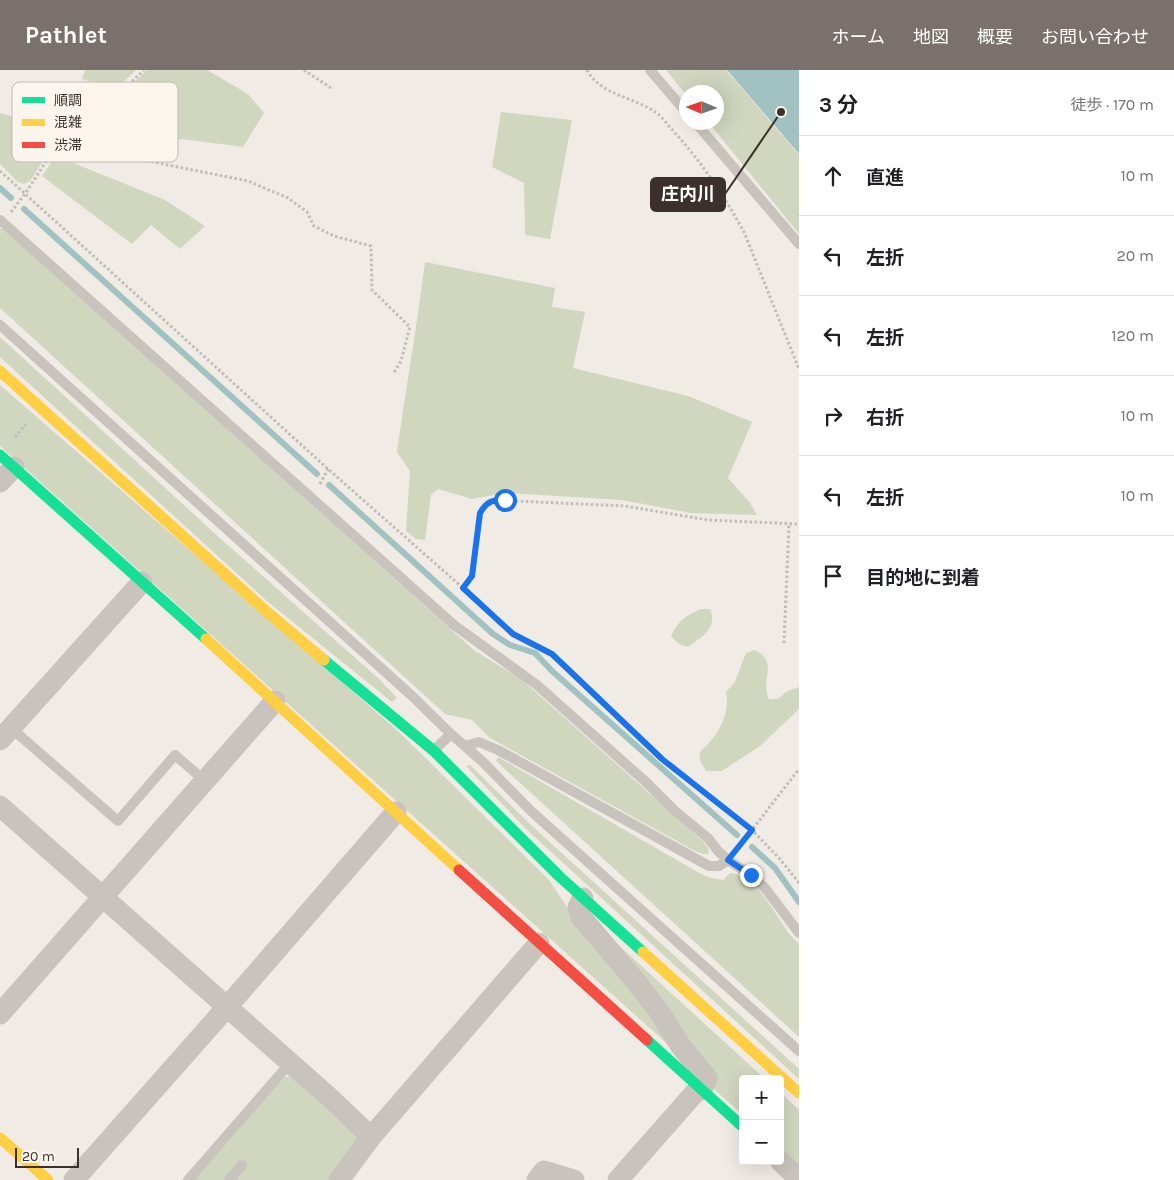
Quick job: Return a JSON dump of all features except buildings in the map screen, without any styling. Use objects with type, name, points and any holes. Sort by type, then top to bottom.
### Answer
[{"type":"street","points":[[0,371],[266,611],[434,751],[559,876],[799,1092]]},
{"type":"street","points":[[5,468],[142,582],[739,1123]]},
{"type":"street","points":[[5,734],[142,582]]},
{"type":"street","points":[[0,1014],[275,701]]},
{"type":"street","points":[[0,806],[371,1137]]},
{"type":"street","points":[[74,1180],[396,812]]},
{"type":"street","points":[[583,898],[578,907],[581,917],[638,984],[680,1045],[707,1078],[701,1089],[618,1180]]},
{"type":"street","points":[[339,1180],[371,1137],[539,943]]},
{"type":"street","points":[[0,1138],[48,1180]]},
{"type":"street","points":[[784,1165],[799,1178]]},
{"type":"street","points":[[537,1180],[544,1171],[574,1180]]},
{"type":"lane","points":[[650,70],[679,104]]},
{"type":"lane","points":[[702,130],[799,244]]},
{"type":"lane","points":[[2,221],[454,625],[537,686],[647,783],[674,810],[708,838],[728,860],[751,875],[765,888],[799,934]]},
{"type":"lane","points":[[0,325],[404,689],[483,762],[531,811],[799,1051]]},
{"type":"lane","points":[[5,734],[118,821],[175,755],[205,781]]},
{"type":"lane","points":[[434,751],[451,734]]},
{"type":"lane","points":[[465,746],[479,742],[498,750],[709,866],[719,866],[728,860]]},
{"type":"lane","points":[[188,1180],[290,1063]]},
{"type":"lane","points":[[229,1180],[242,1165]]},
{"type":"path","points":[[132,82],[144,70]]},
{"type":"path","points":[[304,70],[331,88]]},
{"type":"path","points":[[587,70],[602,86],[617,96],[634,101],[658,114],[692,153],[733,212],[744,232],[799,369]]},
{"type":"path","points":[[2,221],[25,194],[46,162]]},
{"type":"path","points":[[153,162],[248,181],[288,198],[307,212],[314,226],[334,236],[370,246],[372,290],[410,327],[400,361],[393,374]]},
{"type":"path","points":[[0,172],[513,634],[552,654],[662,759],[752,830],[780,859],[799,883]]},
{"type":"path","points":[[463,588],[472,576],[480,513],[485,505],[494,500],[625,506],[708,520],[799,524]]},
{"type":"path","points":[[784,643],[790,524]]},
{"type":"path","points":[[728,860],[799,770]]},
{"type":"green space","points":[[85,70],[136,70],[123,82],[92,82],[82,79]]},
{"type":"green space","points":[[147,70],[207,70],[248,94],[264,113],[243,147],[182,139],[178,140],[178,82],[134,82]]},
{"type":"green space","points":[[666,70],[726,70],[799,155],[799,234],[715,130],[724,130],[724,85],[679,86]]},
{"type":"green space","points":[[501,112],[572,120],[550,239],[525,235],[524,183],[492,167]]},
{"type":"green space","points":[[0,113],[12,116],[12,162],[42,162],[30,181],[24,184],[18,182],[0,164]]},
{"type":"green space","points":[[52,162],[71,162],[165,200],[205,226],[180,249],[151,225],[132,244],[42,176]]},
{"type":"green space","points":[[0,229],[4,229],[475,651],[521,679],[704,842],[709,850],[708,854],[695,851],[490,738],[472,720],[445,714],[0,308]]},
{"type":"green space","points":[[425,262],[555,288],[552,307],[585,312],[573,368],[688,396],[752,422],[728,478],[750,503],[757,515],[691,513],[622,500],[506,493],[472,499],[438,489],[431,495],[425,540],[416,539],[406,531],[410,471],[397,452]]},
{"type":"green space","points":[[0,337],[222,540],[379,679],[397,698],[392,702],[268,602],[0,357]]},
{"type":"green space","points":[[0,385],[398,731],[549,880],[569,910],[691,1065],[0,446]]},
{"type":"green space","points":[[700,609],[710,609],[712,622],[710,627],[703,636],[688,647],[679,644],[671,636],[677,626],[690,614]]},
{"type":"green space","points":[[755,650],[762,655],[768,666],[766,685],[769,699],[778,699],[786,692],[799,687],[799,709],[760,746],[722,771],[706,771],[700,761],[700,752],[720,727],[727,707],[726,692],[735,682],[746,653]]},
{"type":"green space","points":[[498,757],[701,874],[723,880],[730,873],[739,875],[755,886],[799,944],[799,1037],[496,761]]},
{"type":"green space","points":[[470,765],[532,826],[799,1069],[799,1079],[525,828],[466,766]]},
{"type":"green space","points":[[589,918],[761,1075],[739,1075],[739,1111],[716,1091]]},
{"type":"green space","points":[[291,1076],[359,1140],[329,1180],[194,1180],[281,1078]]},
{"type":"green space","points":[[784,1096],[799,1110],[799,1167],[784,1154]]},
{"type":"water","points":[[727,70],[799,70],[799,154]]},
{"type":"waterway","points":[[0,188],[11,198]]},
{"type":"waterway","points":[[24,209],[317,474]]},
{"type":"waterway","points":[[329,485],[493,634],[510,645],[535,653],[552,671],[737,835]]},
{"type":"waterway","points":[[752,847],[775,868],[799,902]]},
{"type":"traffic: fast","points":[[0,455],[206,639]]},
{"type":"traffic: fast","points":[[324,660],[434,751],[559,876],[643,952]]},
{"type":"traffic: fast","points":[[647,1040],[739,1123]]},
{"type":"traffic: slow","points":[[0,371],[266,611],[324,660]]},
{"type":"traffic: slow","points":[[206,639],[459,870]]},
{"type":"traffic: slow","points":[[643,952],[799,1093]]},
{"type":"traffic: slow","points":[[0,1138],[48,1180]]},
{"type":"traffic: jam","points":[[459,870],[647,1040]]},
{"type":"place","name":"庄内川","points":[[781,112]]},
{"type":"route","points":[[505,500],[494,500],[485,505],[480,513],[472,576],[463,588],[513,634],[552,654],[662,759],[752,830],[728,860],[751,875]]}]
